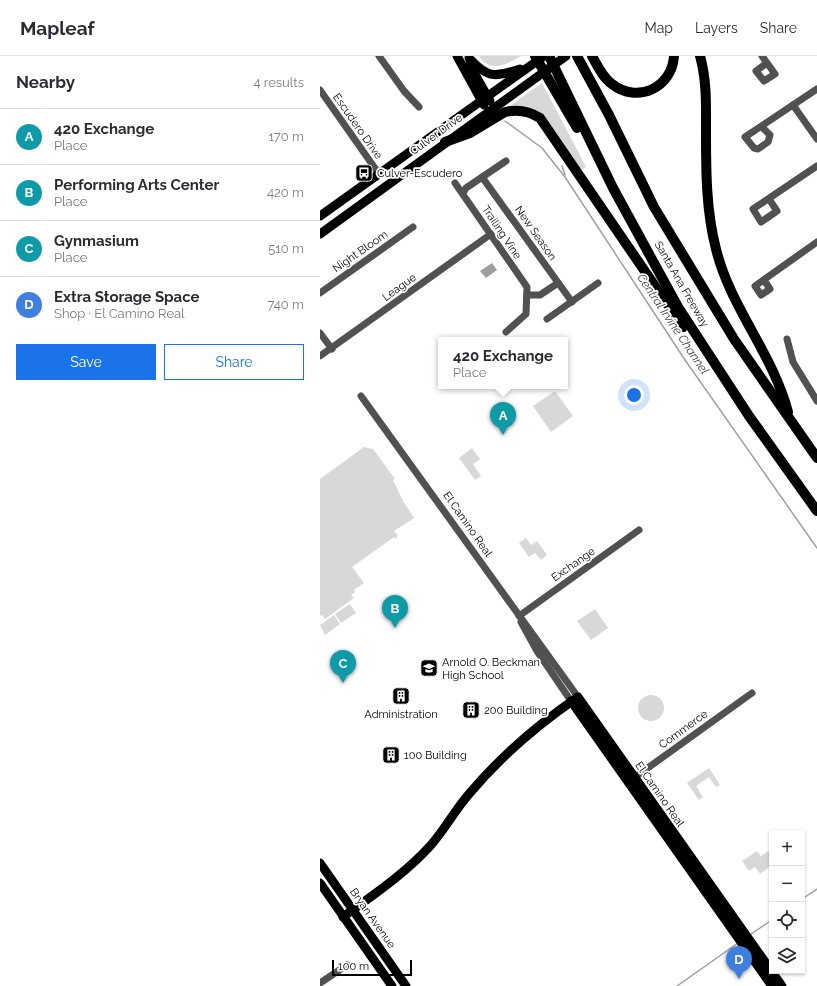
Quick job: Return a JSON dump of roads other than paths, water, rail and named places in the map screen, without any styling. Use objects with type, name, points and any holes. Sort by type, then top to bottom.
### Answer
[{"type":"highway","points":[[535,56],[558,88]]},
{"type":"highway","points":[[549,56],[558,88]]},
{"type":"highway","name":"Santa Ana Freeway","points":[[577,56],[609,115],[654,207],[734,339],[817,458]]},
{"type":"highway","points":[[593,59],[611,84],[626,92],[636,93],[647,91],[662,83],[668,77],[673,65],[674,56]]},
{"type":"highway","points":[[700,56],[706,91],[706,161],[710,217],[715,247],[724,276],[734,299],[782,390],[790,419]]},
{"type":"highway","name":"Santa Ana Freeway","points":[[558,88],[678,307],[722,374],[817,511]]},
{"type":"highway","points":[[445,142],[463,136],[505,112],[512,110],[530,112],[540,118],[690,336],[722,374]]},
{"type":"main road","points":[[457,56],[491,109]]},
{"type":"main road","name":"Culver Drive","points":[[320,216],[544,56]]},
{"type":"main road","name":"Culver Drive","points":[[320,234],[445,142],[566,56]]},
{"type":"main road","points":[[469,57],[472,69],[484,98]]},
{"type":"main road","points":[[469,57],[480,69],[493,75],[502,75],[528,67]]},
{"type":"main road","points":[[343,917],[400,874],[431,845],[471,791],[514,745],[575,699]]},
{"type":"main road","name":"El Camino Real","points":[[575,699],[752,951],[782,986]]},
{"type":"main road","name":"Bryan Avenue","points":[[320,863],[406,986]]},
{"type":"main road","points":[[320,883],[392,986]]},
{"type":"main road","name":"El Camino Real","points":[[752,951],[772,986]]},
{"type":"street","points":[[762,56],[767,63]]},
{"type":"street","points":[[383,57],[404,91],[419,107]]},
{"type":"street","points":[[762,127],[817,88]]},
{"type":"street","name":"Escudero Drive","points":[[321,92],[379,174]]},
{"type":"street","points":[[793,105],[817,139]]},
{"type":"street","points":[[463,193],[466,188],[506,161]]},
{"type":"street","points":[[769,199],[817,166]]},
{"type":"street","name":"New Season","points":[[482,177],[572,302]]},
{"type":"street","name":"Trailing Vine","points":[[456,183],[527,287],[526,314],[506,332]]},
{"type":"street","name":"Night Bloom","points":[[320,293],[413,227]]},
{"type":"street","name":"League","points":[[320,356],[332,349],[491,234]]},
{"type":"street","points":[[764,280],[817,243]]},
{"type":"street","points":[[547,319],[598,283]]},
{"type":"street","points":[[527,295],[540,295],[558,284]]},
{"type":"street","points":[[320,333],[332,349]]},
{"type":"street","points":[[787,339],[793,362],[817,401]]},
{"type":"street","name":"El Camino Real","points":[[361,396],[519,616],[537,651],[575,699]]},
{"type":"street","name":"Exchange","points":[[519,616],[639,530]]},
{"type":"street","name":"Commerce","points":[[631,780],[752,694]]},
{"type":"street","points":[[320,983],[347,965]]},
{"type":"waterway","name":"Central Irvine Channel","points":[[505,121],[542,148],[565,177],[685,360],[817,548]]},
{"type":"waterway","name":"Central Irvine Channel","points":[[562,166],[565,175]]},
{"type":"waterway","points":[[805,897],[817,889]]},
{"type":"waterway","points":[[751,934],[769,922]]},
{"type":"waterway","points":[[677,986],[738,943]]},
{"type":"place","name":"Culver-Escudero","points":[[364,173]]},
{"type":"place","name":"420 Exchange","points":[[503,435]]},
{"type":"place","name":"Performing Arts Center","points":[[395,628]]},
{"type":"place","name":"Arnold O. Beckman High School","points":[[429,668]]},
{"type":"place","name":"Gynmasium","points":[[343,683]]},
{"type":"place","name":"Administration","points":[[401,696]]},
{"type":"place","name":"200 Building","points":[[471,710]]},
{"type":"place","name":"100 Building","points":[[391,755]]},
{"type":"place","name":"Extra Storage Space","points":[[739,979]]}]
